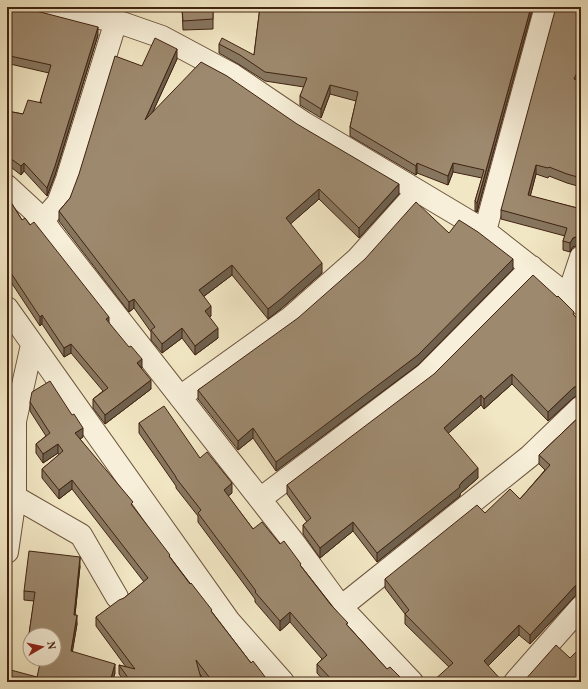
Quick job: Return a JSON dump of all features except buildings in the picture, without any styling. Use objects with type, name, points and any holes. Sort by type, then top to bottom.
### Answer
[{"type":"street","points":[[37,7],[116,21],[162,37],[233,75],[304,122],[485,231],[574,300],[581,257]]},
{"type":"street","points":[[485,231],[546,7]]},
{"type":"street","points":[[51,232],[43,220],[58,203],[67,179],[116,21]]},
{"type":"street","points":[[7,186],[33,210],[51,232],[260,499],[341,607],[412,682]]},
{"type":"street","points":[[180,397],[290,318],[357,259],[418,191]]},
{"type":"street","points":[[260,499],[426,374],[532,267]]},
{"type":"street","points":[[7,308],[230,621],[283,682]]},
{"type":"street","points":[[7,552],[15,497],[15,421],[32,345]]},
{"type":"street","points":[[341,607],[530,456],[581,406]]},
{"type":"street","points":[[15,497],[81,535],[117,597]]},
{"type":"street","points":[[515,682],[581,607]]}]
